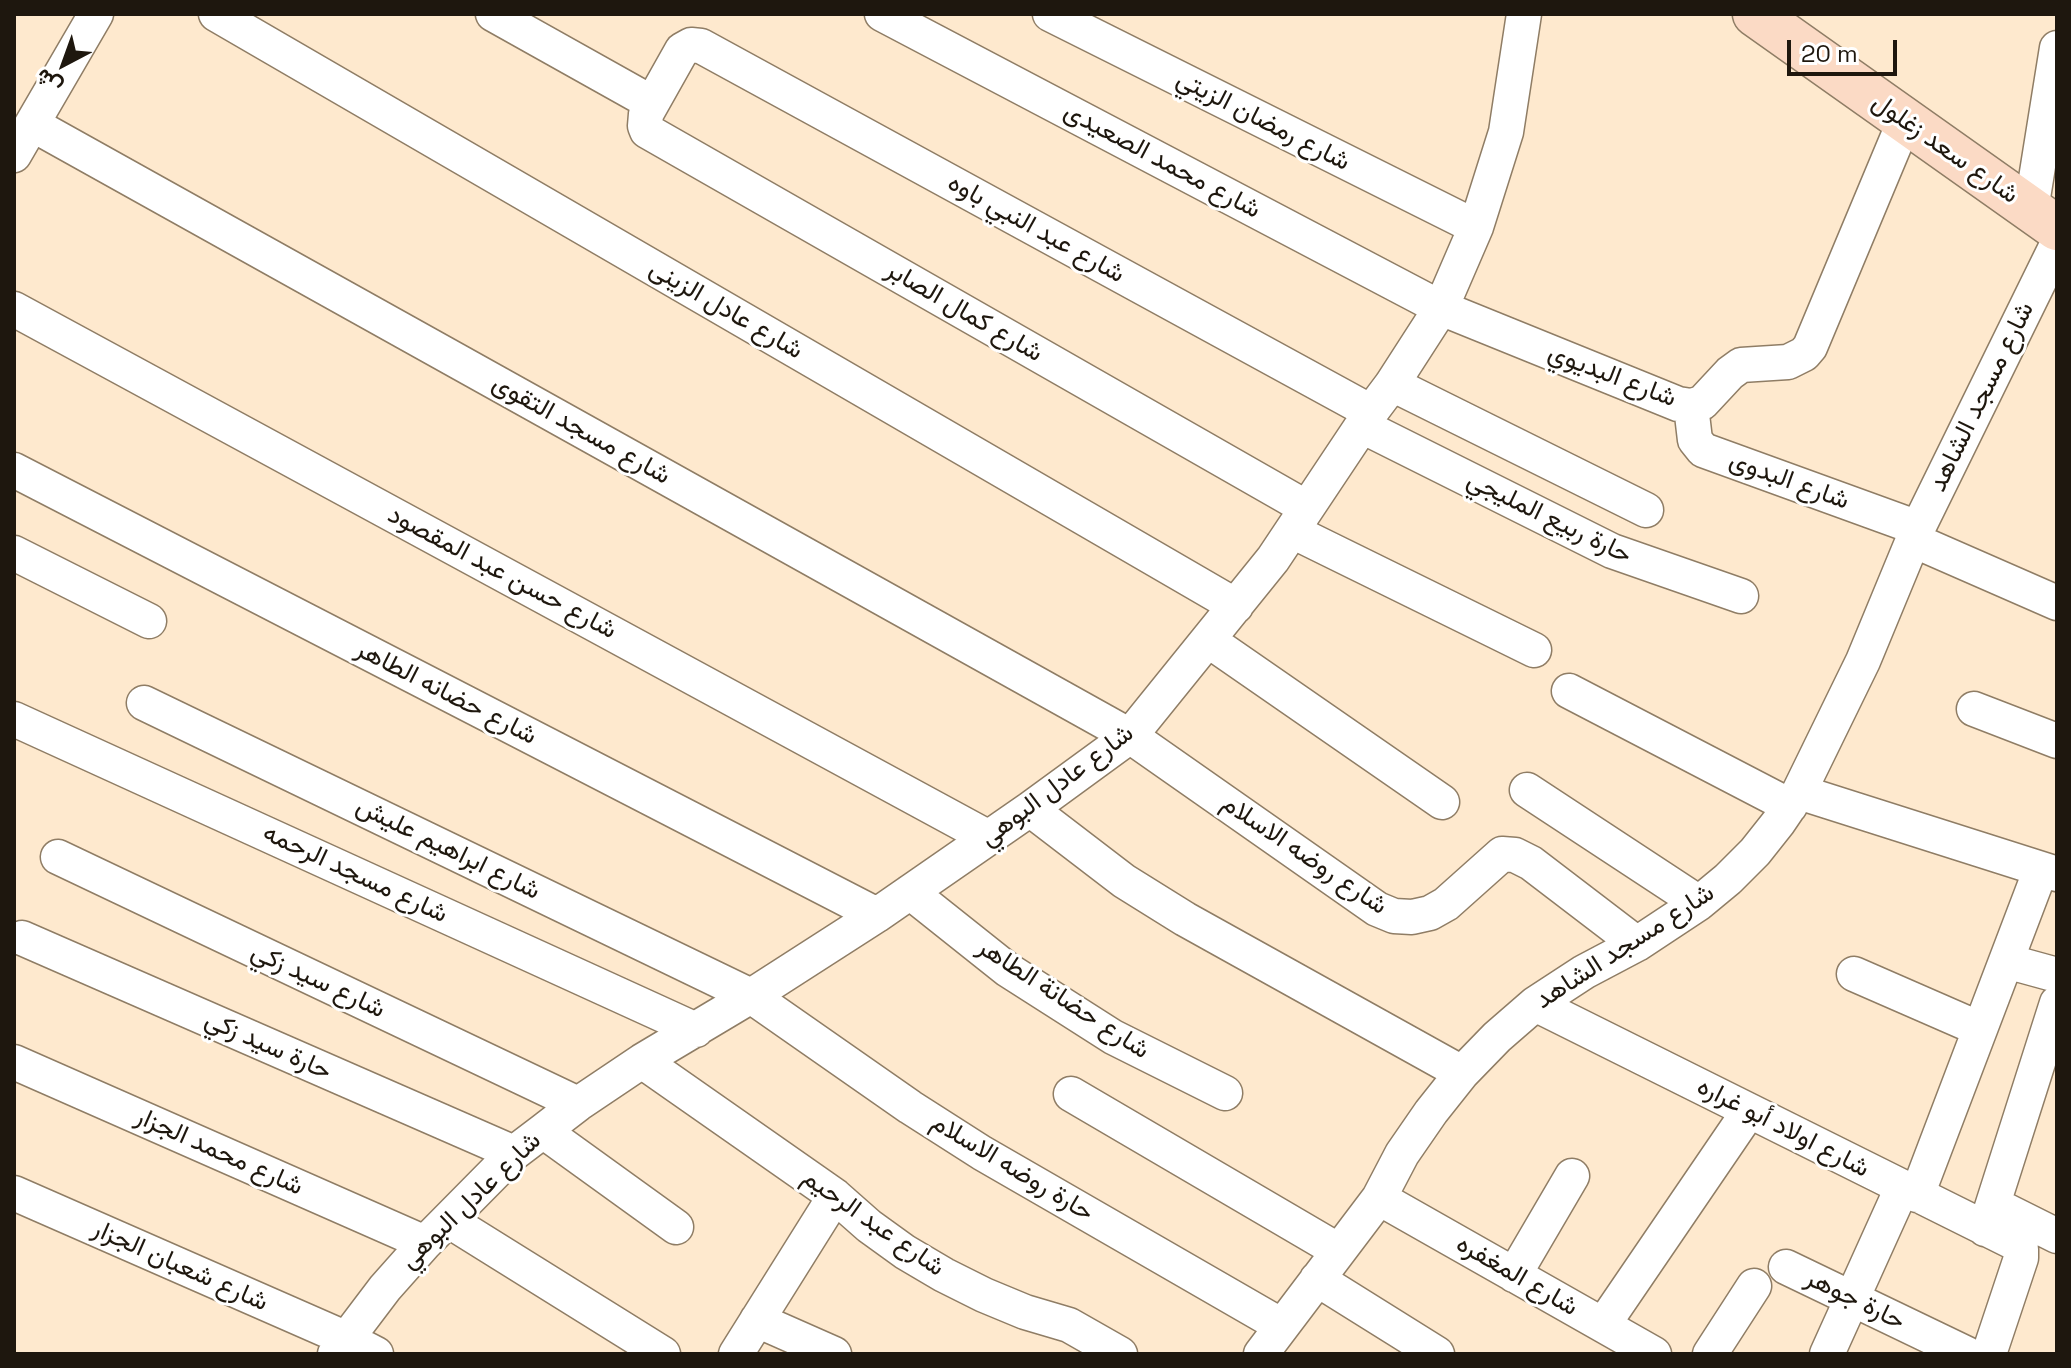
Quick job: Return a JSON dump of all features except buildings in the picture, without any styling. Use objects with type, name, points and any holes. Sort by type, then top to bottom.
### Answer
[{"type":"street","points":[[14,155],[96,14]]},
{"type":"street","name":"شارع عادل الزينى","points":[[216,14],[1236,606]]},
{"type":"street","points":[[493,14],[652,103]]},
{"type":"street","name":"شارع محمد الصعيدى","points":[[882,14],[1441,308]]},
{"type":"street","name":"شارع رمضان الزيتي","points":[[1050,14],[1476,227]]},
{"type":"street","name":"شارع عادل البوهي","points":[[352,1349],[385,1288],[436,1231],[514,1153],[578,1104],[642,1061],[877,915],[1130,736],[1273,559],[1441,308],[1476,227],[1506,132],[1524,14]]},
{"type":"street","name":"شارع سعد زغلول","points":[[1755,14],[2044,219]]},
{"type":"street","name":"شارع عبد النبي باوه","points":[[652,103],[682,50],[691,45],[701,46],[1366,419]]},
{"type":"street","points":[[2044,219],[2057,48]]},
{"type":"street","name":"شارع كمال الصابر","points":[[652,103],[645,120],[647,131],[1299,519]]},
{"type":"street","name":"شارع البديوي","points":[[1441,308],[1678,404],[1691,406],[1702,403],[1741,365],[1788,362],[1804,354],[1810,347],[1905,120]]},
{"type":"street","name":"شارع مسجد التقوى","points":[[32,124],[1130,736]]},
{"type":"street","name":"شارع مسجد الشاهد","points":[[1261,1354],[1379,1198],[1402,1154],[1462,1073],[1535,1004],[1699,903],[1755,852],[1794,799],[1863,661],[1916,534],[2057,245]]},
{"type":"street","name":"شارع حسن عبد المقصود","points":[[14,309],[989,838]]},
{"type":"street","points":[[1392,384],[1646,510]]},
{"type":"street","name":"شارع البدوى","points":[[1691,406],[1695,440],[1703,450],[1916,534]]},
{"type":"street","name":"حارة ربيع المليجي","points":[[1366,419],[1612,551],[1741,596]]},
{"type":"street","name":"شارع حضانه الطاهر","points":[[14,470],[877,915]]},
{"type":"street","points":[[1299,519],[1534,650]]},
{"type":"street","points":[[1916,534],[2057,603]]},
{"type":"street","points":[[14,553],[149,621]]},
{"type":"street","points":[[1208,640],[1442,802]]},
{"type":"street","points":[[1569,691],[1794,799],[2049,871],[2006,961],[1980,1029],[1909,1191],[1827,1354]]},
{"type":"street","name":"شارع ابراهيم عليش","points":[[144,703],[751,996]]},
{"type":"street","points":[[1974,709],[2057,741]]},
{"type":"street","name":"شارع مسجد الرحمه","points":[[14,719],[696,1030]]},
{"type":"street","name":"شارع روضه الاسلام","points":[[1130,736],[1377,909],[1394,916],[1412,917],[1430,913],[1446,904],[1502,854],[1515,855],[1531,863],[1637,944]]},
{"type":"street","points":[[1527,790],[1699,903]]},
{"type":"street","points":[[1030,809],[1124,881],[1185,919],[1462,1073]]},
{"type":"street","name":"شارع سيد زكي","points":[[58,857],[578,1104]]},
{"type":"street","name":"شارع حضانة الطاهر","points":[[910,892],[1008,970],[1113,1037],[1225,1093]]},
{"type":"street","name":"حارة سيد زكي","points":[[22,938],[514,1153]]},
{"type":"street","points":[[2006,961],[2057,975]]},
{"type":"street","points":[[1854,974],[1980,1029]]},
{"type":"street","name":"حارة روضه الاسلام","points":[[751,996],[910,1107],[982,1153],[1282,1326]]},
{"type":"street","points":[[2056,1232],[1989,1217],[2057,1003]]},
{"type":"street","name":"شارع اولاد أبو غراره","points":[[1535,1004],[1909,1191],[1989,1217],[2021,1249],[2021,1258],[1989,1354]]},
{"type":"street","name":"شارع عبد الرحيم","points":[[642,1061],[835,1196],[905,1252],[984,1295],[1069,1325],[1120,1354]]},
{"type":"street","name":"شارع محمد الجزار","points":[[14,1062],[436,1231],[663,1354]]},
{"type":"street","points":[[1071,1094],[1339,1251]]},
{"type":"street","points":[[1603,1325],[1749,1111]]},
{"type":"street","points":[[543,1131],[676,1227]]},
{"type":"street","points":[[1514,1275],[1572,1176]]},
{"type":"street","name":"شارع شعبان الجزار","points":[[14,1193],[352,1349]]},
{"type":"street","points":[[736,1354],[835,1196]]},
{"type":"street","name":"شارع المغفره","points":[[1379,1198],[1654,1354]]},
{"type":"street","name":"حارة جوهر","points":[[1786,1267],[1967,1354]]},
{"type":"street","points":[[1317,1279],[1437,1354]]},
{"type":"street","points":[[1710,1354],[1754,1286]]},
{"type":"street","points":[[757,1320],[834,1354]]}]
